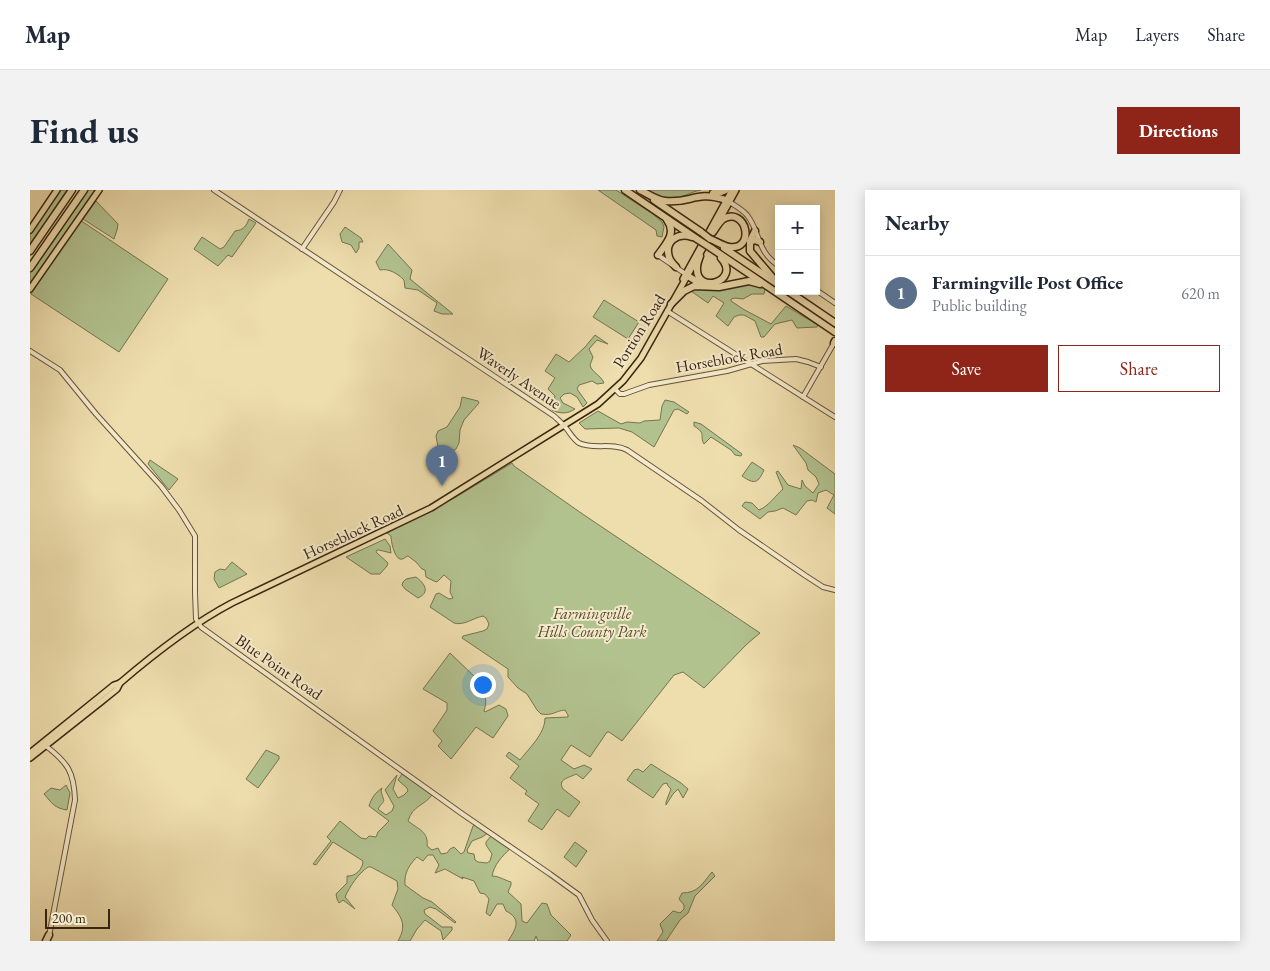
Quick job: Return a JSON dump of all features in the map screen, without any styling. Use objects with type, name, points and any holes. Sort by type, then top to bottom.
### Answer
[{"type":"highway","points":[[30,251],[72,190]]},
{"type":"highway","points":[[30,268],[84,190]]},
{"type":"highway","points":[[624,190],[696,239]]},
{"type":"highway","points":[[639,190],[656,199],[667,201],[679,200],[696,193],[712,193],[726,190]]},
{"type":"highway","points":[[639,190],[775,281]]},
{"type":"highway","points":[[712,193],[728,201]]},
{"type":"highway","points":[[658,255],[671,234],[670,225],[664,217]]},
{"type":"highway","points":[[713,232],[721,221],[729,218],[739,220],[745,227],[745,238],[738,245],[728,247],[714,240]]},
{"type":"highway","points":[[755,231],[749,247],[752,254],[775,280]]},
{"type":"highway","points":[[677,268],[669,256],[668,249],[671,242],[677,237],[689,236],[704,243],[835,333]]},
{"type":"highway","points":[[750,242],[753,240],[760,242]]},
{"type":"highway","points":[[700,256],[696,268],[698,276],[712,284],[723,278],[726,268],[723,259],[712,249]]},
{"type":"highway","points":[[687,275],[697,283],[707,287]]},
{"type":"highway","points":[[671,304],[687,289],[694,286],[719,287],[754,282],[793,304]]},
{"type":"highway","points":[[794,295],[824,313],[835,322]]},
{"type":"main road","points":[[30,230],[57,190]]},
{"type":"main road","points":[[30,289],[99,190]]},
{"type":"main road","name":"Portion Road","points":[[598,404],[631,372],[641,358],[713,232],[732,190]]},
{"type":"main road","name":"Portion Road","points":[[687,275],[691,264],[736,190]]},
{"type":"main road","points":[[677,268],[684,269],[691,264]]},
{"type":"main road","name":"Horseblock Road","points":[[30,753],[114,685],[120,683],[199,623],[232,603],[431,508],[598,404]]},
{"type":"main road","name":"Horseblock Road","points":[[30,758],[117,688],[120,683]]},
{"type":"street","name":"Waverly Avenue","points":[[214,190],[554,416],[573,438],[584,444],[616,446],[627,450],[708,505],[739,530],[806,576],[823,587],[835,590]]},
{"type":"street","points":[[302,249],[340,190]]},
{"type":"street","points":[[728,201],[746,214],[767,257],[775,263]]},
{"type":"street","points":[[658,255],[687,275]]},
{"type":"street","points":[[820,293],[835,303]]},
{"type":"street","points":[[667,311],[835,417]]},
{"type":"street","points":[[803,397],[835,342]]},
{"type":"street","points":[[30,351],[60,370],[96,414],[161,486],[192,528],[195,536],[196,618],[199,623]]},
{"type":"street","name":"Horseblock Road","points":[[615,389],[620,394],[624,394],[649,385],[719,373],[762,362],[792,359],[808,362],[820,368]]},
{"type":"street","name":"Blue Point Road","points":[[199,623],[201,627],[579,895],[592,920],[607,941]]},
{"type":"street","points":[[46,746],[60,757],[67,766],[74,785],[74,800],[48,939]]},
{"type":"green space","points":[[58,190],[67,190],[30,245],[30,234]]},
{"type":"green space","points":[[87,190],[96,190],[30,286],[30,272]]},
{"type":"green space","points":[[598,190],[616,190],[653,214],[662,222],[664,227],[662,237],[657,236],[656,230]]},
{"type":"green space","points":[[646,190],[701,190],[679,198],[665,199]]},
{"type":"green space","points":[[96,201],[118,224],[114,239],[83,219]]},
{"type":"green space","points":[[249,219],[256,223],[232,257],[228,255],[218,266],[194,249],[202,237],[220,249],[224,247],[235,231],[241,230]]},
{"type":"green space","points":[[80,220],[168,279],[119,352],[31,294]]},
{"type":"green space","points":[[345,227],[361,238],[363,242],[359,242],[359,248],[356,253],[351,245],[342,242],[340,234]]},
{"type":"green space","points":[[388,244],[412,270],[410,279],[453,314],[442,314],[434,311],[437,303],[418,290],[405,288],[404,280],[396,274],[387,270],[380,270],[376,262]]},
{"type":"green space","points":[[752,284],[765,289],[764,294],[752,294],[743,299],[731,299],[731,301],[771,324],[786,306],[818,325],[817,327],[797,328],[792,320],[775,324],[764,337],[761,337],[755,321],[744,315],[739,315],[734,317],[728,326],[716,316],[724,303],[713,296],[708,303],[691,291],[696,288],[718,290]]},
{"type":"green space","points":[[604,300],[639,322],[628,339],[593,317]]},
{"type":"green space","points":[[595,335],[608,344],[597,340],[589,349],[593,357],[590,365],[591,368],[604,383],[597,384],[592,381],[579,385],[577,389],[587,403],[583,407],[577,397],[570,393],[564,394],[560,398],[563,403],[575,409],[564,413],[552,410],[555,396],[548,389],[555,378],[545,371],[556,354],[569,362]]},
{"type":"green space","points":[[462,397],[478,401],[479,403],[464,420],[456,449],[443,458],[434,450],[438,447],[436,436],[438,431],[447,427],[460,407]]},
{"type":"green space","points":[[665,400],[674,402],[689,412],[687,414],[678,409],[674,410],[654,447],[632,432],[619,428],[585,429],[579,423],[598,411],[621,424],[660,420]]},
{"type":"green space","points":[[694,422],[701,424],[742,454],[741,456],[735,455],[731,450],[711,437],[704,444],[702,433],[694,426]]},
{"type":"green space","points":[[793,445],[800,448],[835,474],[835,514],[827,508],[834,495],[826,490],[818,493],[816,502],[812,500],[807,501],[796,515],[783,508],[768,512],[760,519],[742,506],[745,502],[752,503],[759,510],[772,501],[783,489],[776,472],[778,471],[788,485],[801,489],[802,480],[805,486],[813,493],[819,484]]},
{"type":"green space","points":[[150,460],[178,479],[169,490],[148,464]]},
{"type":"green space","points":[[752,462],[764,470],[756,481],[750,481],[742,476]]},
{"type":"green space","name":"Farmingville Hills County Park","points":[[512,463],[584,515],[760,633],[704,688],[683,672],[674,675],[622,741],[607,732],[590,757],[571,745],[561,760],[574,769],[584,765],[592,769],[583,779],[576,774],[563,781],[563,789],[580,802],[569,817],[557,809],[542,830],[528,821],[539,804],[525,794],[527,791],[510,778],[519,766],[506,756],[509,752],[520,760],[542,730],[545,718],[568,717],[568,715],[565,710],[541,714],[527,694],[518,688],[508,677],[508,669],[462,638],[463,636],[487,629],[489,624],[486,618],[483,616],[458,624],[430,607],[436,594],[439,593],[449,599],[453,598],[450,592],[451,581],[444,575],[437,582],[434,581],[426,577],[425,570],[408,556],[402,559],[398,558],[393,549],[391,536],[387,533],[456,497]]},
{"type":"green space","points":[[385,539],[390,546],[391,553],[377,550],[376,552],[388,563],[380,574],[371,574],[346,557]]},
{"type":"green space","points":[[232,562],[247,574],[219,588],[214,579],[215,572],[220,569],[225,570]]},
{"type":"green space","points":[[416,577],[425,588],[422,596],[418,598],[402,585],[406,579]]},
{"type":"green space","points":[[450,653],[476,678],[486,700],[484,711],[499,705],[506,709],[508,716],[493,738],[476,727],[451,759],[438,746],[442,741],[433,731],[447,710],[447,703],[423,689]]},
{"type":"green space","points":[[266,750],[279,756],[279,759],[258,788],[246,779]]},
{"type":"green space","points":[[651,764],[688,789],[683,798],[678,789],[666,805],[671,789],[667,783],[663,784],[653,798],[627,780],[634,770],[638,769],[643,772]]},
{"type":"green space","points":[[402,774],[432,795],[413,812],[408,821],[425,834],[427,846],[432,850],[438,848],[441,854],[447,853],[454,847],[461,854],[464,852],[473,826],[475,825],[488,833],[472,841],[467,850],[468,853],[474,854],[475,860],[478,862],[487,863],[490,861],[492,854],[486,842],[491,836],[510,849],[499,861],[492,876],[511,882],[508,892],[521,904],[522,921],[527,923],[542,903],[547,904],[551,915],[571,935],[567,941],[538,941],[536,936],[534,941],[508,941],[515,928],[516,921],[506,911],[503,904],[497,904],[490,916],[486,913],[489,899],[485,894],[480,893],[474,881],[462,877],[463,879],[445,869],[435,873],[439,865],[433,855],[428,855],[423,861],[417,857],[414,860],[406,873],[405,885],[432,902],[456,922],[436,909],[430,907],[424,910],[425,914],[442,927],[452,927],[452,930],[443,940],[441,931],[425,920],[410,941],[398,941],[403,926],[392,905],[398,889],[397,881],[371,867],[364,870],[345,897],[355,909],[343,900],[339,903],[336,894],[347,883],[347,876],[356,874],[360,870],[363,861],[333,842],[316,865],[313,864],[331,841],[327,837],[340,821],[361,838],[376,837],[378,832],[389,821],[369,806],[370,803],[382,788],[384,801],[378,809],[386,815],[392,811],[394,806],[385,790],[397,775],[393,789],[398,798],[404,795],[408,791],[407,788],[398,780]]},
{"type":"green space","points":[[66,785],[70,793],[67,810],[56,806],[44,794],[51,788],[60,790]]},
{"type":"green space","points":[[575,842],[587,851],[576,867],[564,857]]},
{"type":"green space","points":[[712,872],[715,876],[695,896],[688,913],[680,920],[666,941],[657,941],[663,932],[660,924],[673,911],[680,913],[684,909],[684,905],[679,899],[682,893],[696,890]]},
{"type":"place","name":"Farmingville Post Office","points":[[442,486]]}]
